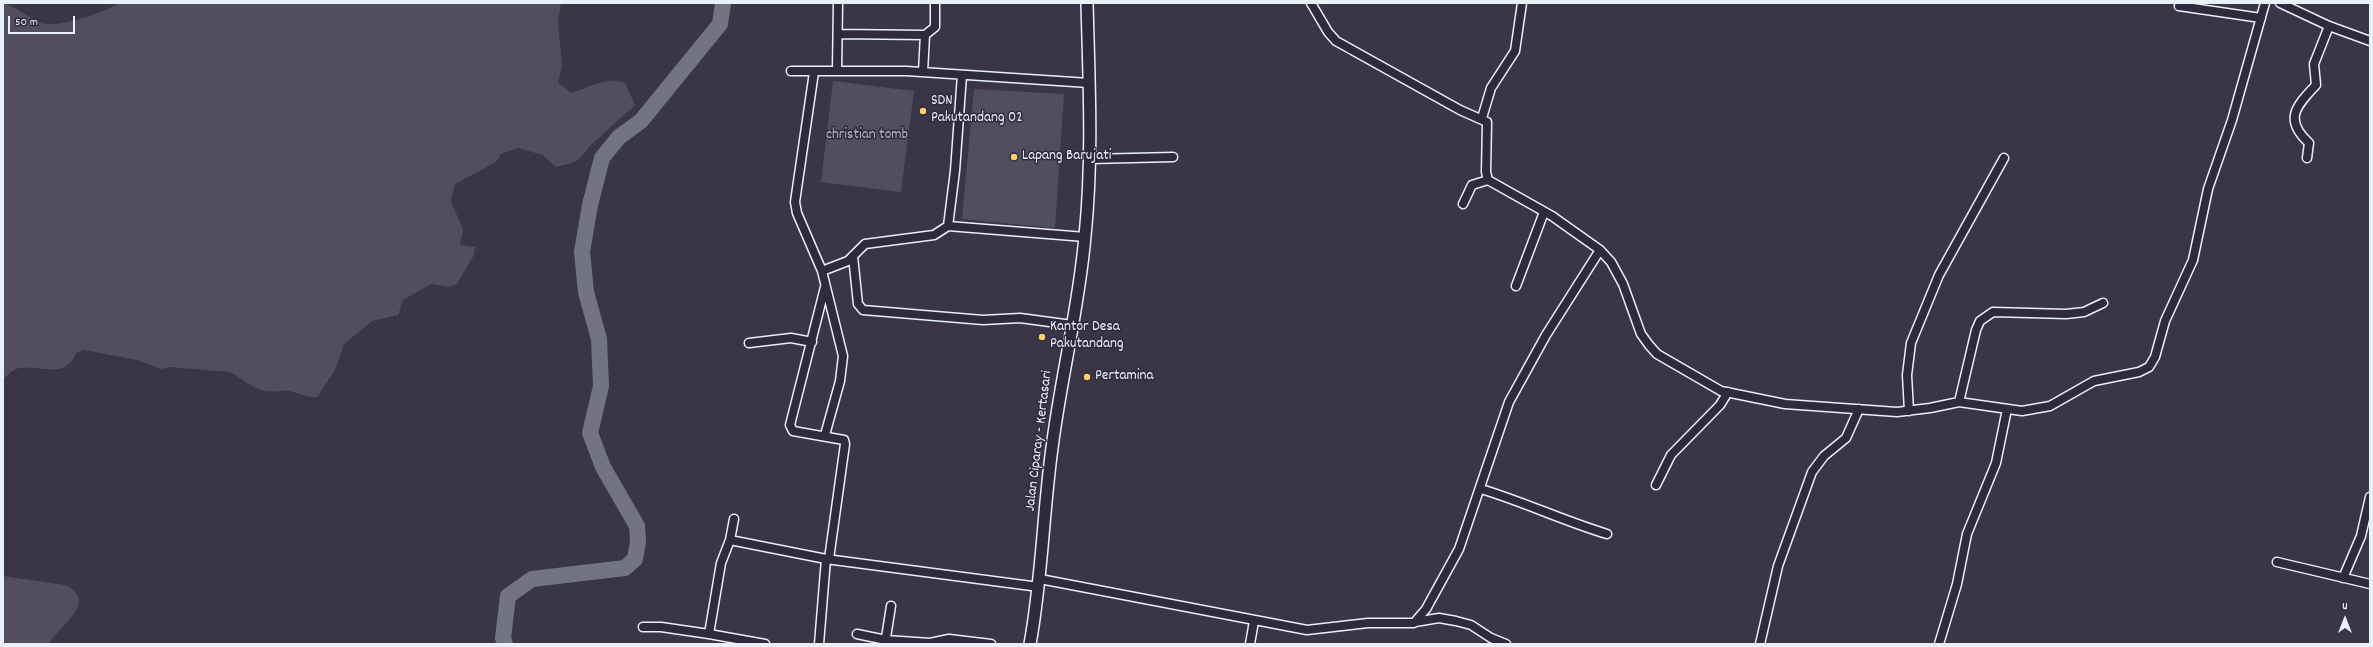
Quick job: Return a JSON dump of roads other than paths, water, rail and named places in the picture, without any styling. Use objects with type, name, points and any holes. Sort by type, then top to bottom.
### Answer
[{"type":"main road","name":"Jalan Ciparay - Kertasari","points":[[1030,644],[1039,583],[1052,448],[1085,237],[1090,159],[1087,3]]},
{"type":"street","points":[[837,72],[838,3]]},
{"type":"street","points":[[838,34],[925,35],[935,27],[935,3]]},
{"type":"street","points":[[1311,3],[1328,32],[1336,41],[1460,110],[1482,118],[1488,125],[1486,172],[1488,180],[1544,212],[1600,250],[1612,262],[1623,284],[1642,334],[1648,345],[1657,354],[1721,391],[1785,404],[1909,411],[1959,402],[2022,411],[2050,406],[2094,381],[2139,372],[2149,367],[2155,357],[2165,321],[2193,260],[2208,189],[2232,120],[2265,3]]},
{"type":"street","points":[[1482,118],[1491,88],[1514,51],[1522,3]]},
{"type":"street","points":[[2280,3],[2329,26],[2370,41]]},
{"type":"street","points":[[2179,6],[2261,18]]},
{"type":"street","points":[[2308,158],[2309,144],[2293,123],[2294,115],[2316,81],[2314,64],[2329,26]]},
{"type":"street","points":[[923,72],[925,35]]},
{"type":"street","points":[[791,71],[923,72],[962,76],[1089,83]]},
{"type":"street","points":[[814,72],[795,202],[797,213],[822,271],[843,356],[840,381],[825,435]]},
{"type":"street","points":[[948,226],[956,171],[962,76]]},
{"type":"street","points":[[1090,159],[1173,158]]},
{"type":"street","points":[[1909,411],[1907,375],[1911,343],[1939,275],[2004,158]]},
{"type":"street","points":[[1463,204],[1472,185],[1488,180]]},
{"type":"street","points":[[1516,286],[1544,212]]},
{"type":"street","points":[[822,271],[848,261],[865,244],[870,242],[934,235],[948,226],[1085,237]]},
{"type":"street","points":[[1414,623],[1426,609],[1459,550],[1481,489],[1496,438],[1509,402],[1546,335],[1600,250]]},
{"type":"street","points":[[853,256],[858,304],[863,310],[983,320],[1020,318],[1072,325]]},
{"type":"street","points":[[819,644],[827,559],[846,448],[844,440],[825,435],[793,430],[790,425],[812,342],[825,285]]},
{"type":"street","points":[[1959,402],[1976,330],[1986,315],[1993,312],[2066,314],[2084,312],[2103,303]]},
{"type":"street","points":[[749,344],[791,338],[812,342]]},
{"type":"street","points":[[1656,485],[1671,455],[1720,405],[1728,392]]},
{"type":"street","points":[[1760,644],[1778,566],[1812,472],[1824,456],[1848,434],[1859,409]]},
{"type":"street","points":[[1939,644],[1957,584],[1968,534],[1996,463],[2007,409]]},
{"type":"street","points":[[1481,489],[1509,497],[1549,515],[1607,534]]},
{"type":"street","points":[[2343,578],[2361,536],[2370,497]]},
{"type":"street","points":[[709,634],[721,563],[730,540],[734,519]]},
{"type":"street","points":[[730,540],[827,559],[1039,583],[1307,630],[1368,623],[1414,623],[1440,618],[1471,625],[1490,638],[1506,644]]},
{"type":"street","points":[[2277,562],[2370,584]]},
{"type":"street","points":[[885,642],[891,606]]},
{"type":"street","points":[[1250,644],[1254,621]]},
{"type":"street","points":[[643,627],[661,627],[765,644]]},
{"type":"street","points":[[857,634],[885,642],[930,643],[949,639],[991,644]]},
{"type":"waterway","points":[[505,644],[503,638],[508,596],[532,579],[625,568],[635,559],[638,542],[637,526],[603,467],[590,433],[601,386],[599,339],[586,292],[582,252],[590,205],[602,158],[619,137],[641,121],[720,24],[723,3]]},
{"type":"place","name":"SDN Pakutandang 02","points":[[923,111]]},
{"type":"place","name":"Lapang Barujati","points":[[1014,157]]},
{"type":"place","name":"Kantor Desa Pakutandang","points":[[1042,337]]},
{"type":"place","name":"Pertamina","points":[[1087,377]]},
{"type":"park label","name":"christian tomb","points":[[867,136]]}]
